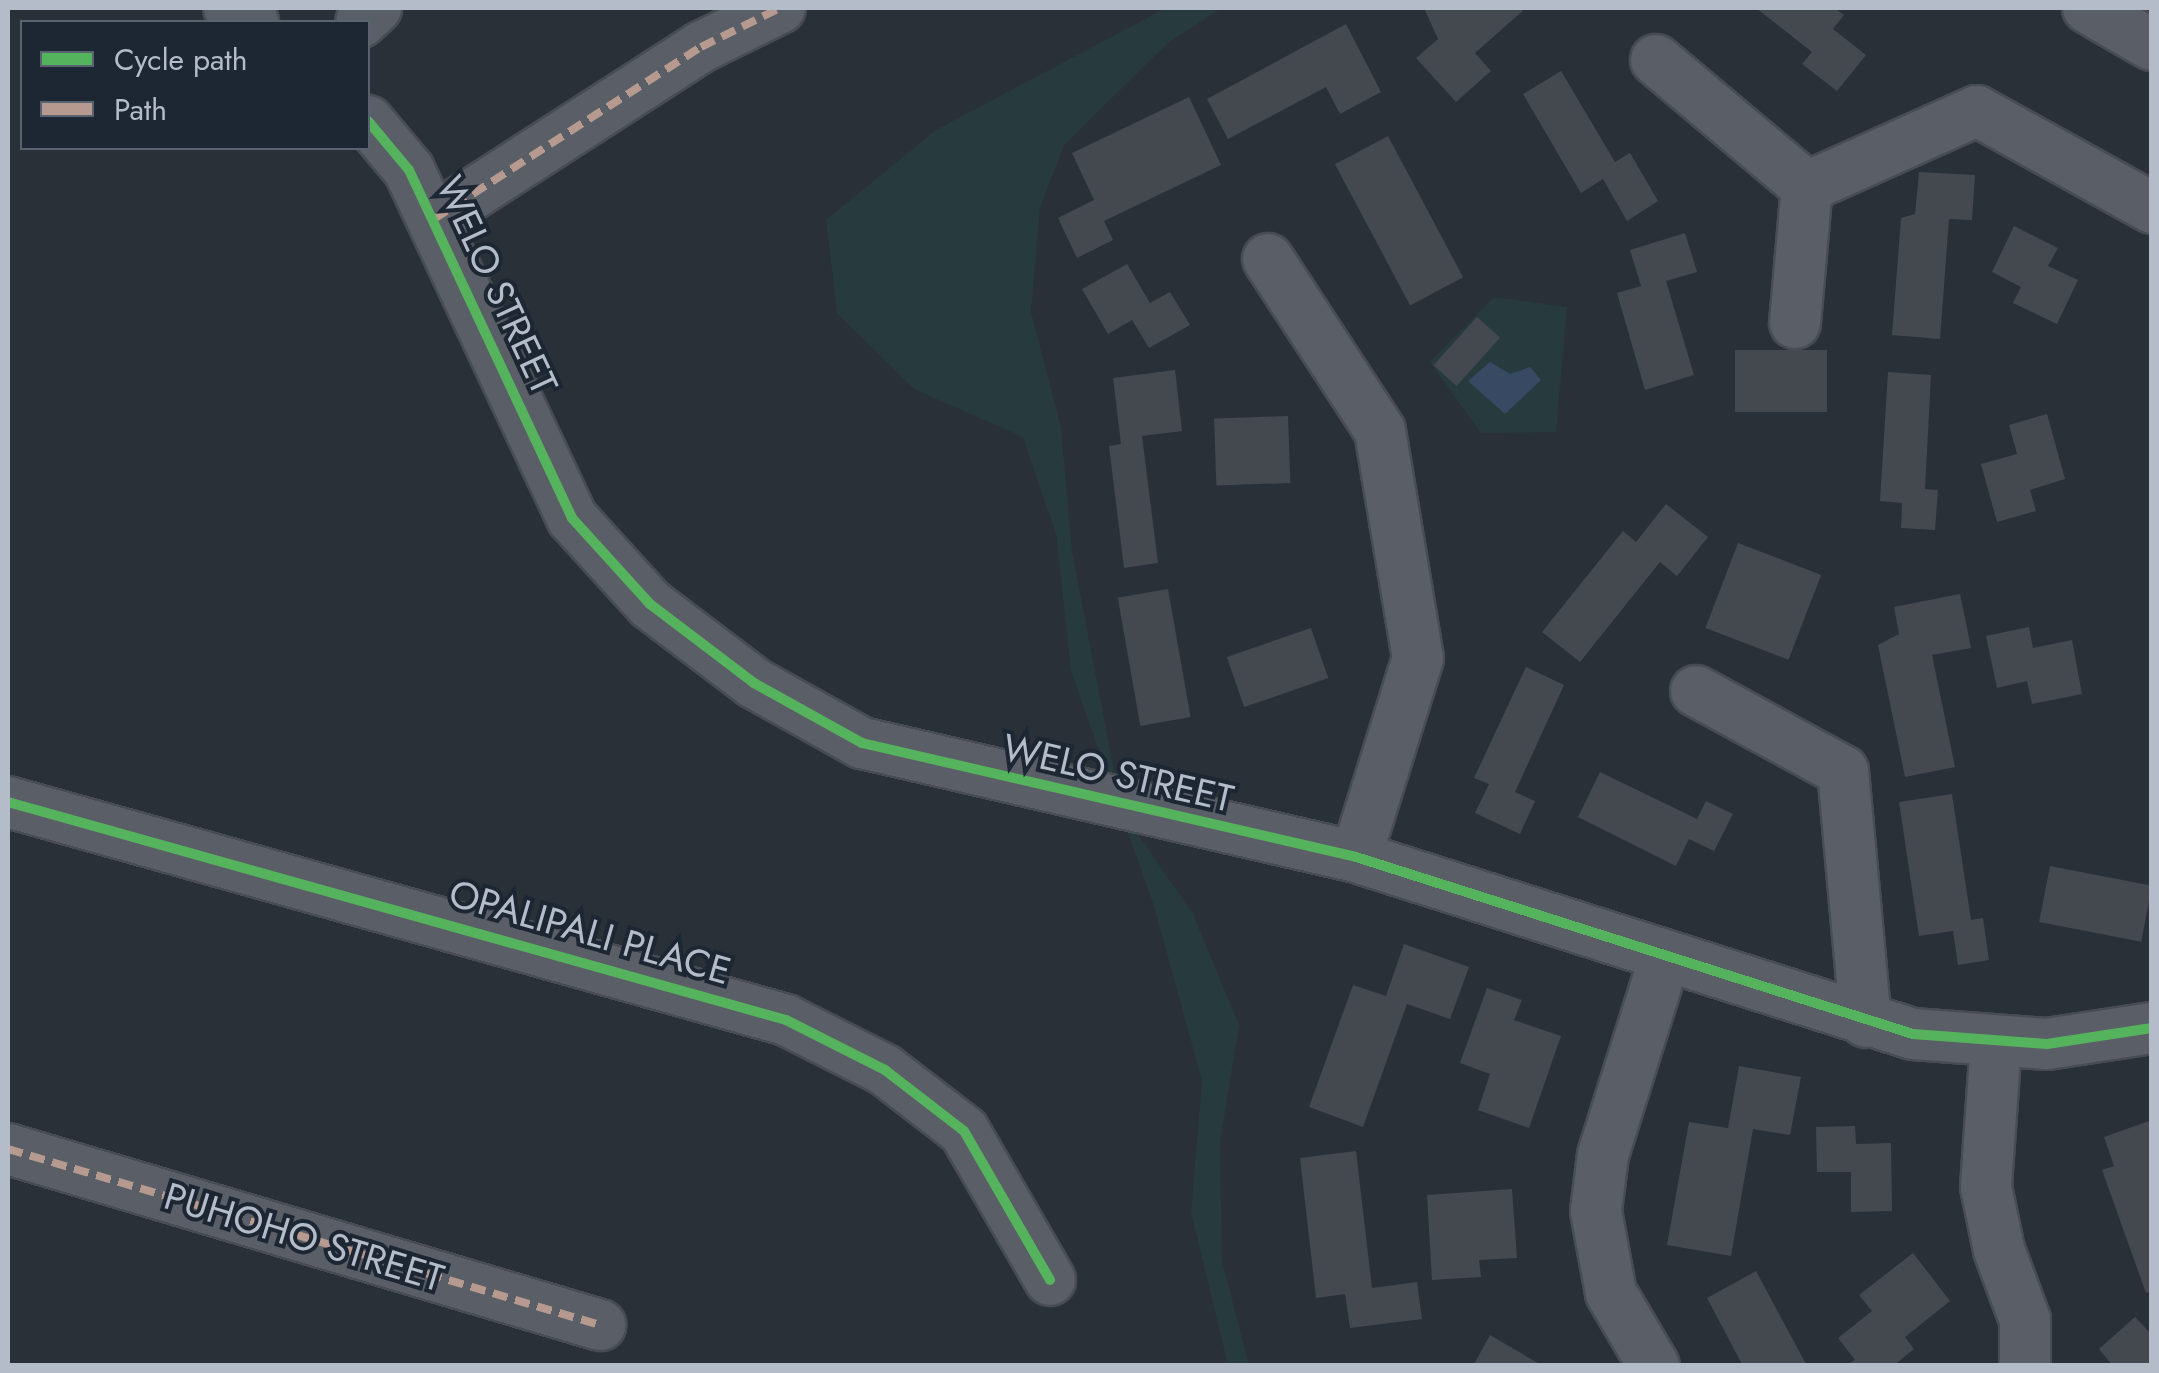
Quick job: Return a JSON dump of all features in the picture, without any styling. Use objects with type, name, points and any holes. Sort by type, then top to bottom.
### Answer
[{"type":"street","points":[[434,219],[702,47],[780,8]]},
{"type":"street","points":[[2088,8],[2152,45]]},
{"type":"street","points":[[1656,60],[1808,186]]},
{"type":"street","points":[[1808,186],[1977,111],[2152,208]]},
{"type":"street","name":"WELO STREET","points":[[370,123],[409,170],[572,518],[650,604],[754,683],[862,743],[1104,804],[1356,857],[1866,1022],[1996,1043],[2064,1042],[2152,1028]]},
{"type":"street","points":[[1795,323],[1808,186]]},
{"type":"street","points":[[1268,259],[1380,432],[1418,658],[1356,857]]},
{"type":"street","points":[[1696,691],[1843,770],[1866,1022]]},
{"type":"street","name":"OPALIPALI PLACE","points":[[8,802],[786,1020],[885,1070],[964,1131],[1050,1280]]},
{"type":"street","points":[[1654,1366],[1611,1293],[1596,1211],[1603,1154],[1665,957]]},
{"type":"street","points":[[1996,1043],[1986,1187],[1999,1250],[2025,1320],[2025,1366]]},
{"type":"street","name":"PUHOHO STREET","points":[[8,1148],[600,1325]]},
{"type":"green space","points":[[1166,8],[1222,8],[1169,42],[1064,145],[1040,208],[1031,312],[1061,427],[1072,551],[1117,787],[1139,836],[1193,914],[1239,1025],[1220,1143],[1222,1261],[1249,1365],[1228,1365],[1191,1212],[1202,1081],[1154,906],[1071,671],[1056,534],[1023,437],[914,389],[837,313],[826,220],[936,130]]},
{"type":"green space","points":[[1494,297],[1567,307],[1556,432],[1481,433],[1430,362]]},
{"type":"water","points":[[1490,362],[1510,374],[1530,367],[1541,380],[1505,414],[1468,381]]},
{"type":"building","points":[[1424,8],[1526,8],[1475,53],[1491,71],[1456,102],[1416,58],[1438,39]]},
{"type":"building","points":[[1756,8],[1834,8],[1844,15],[1833,29],[1866,55],[1837,91],[1802,64],[1812,52]]},
{"type":"building","points":[[1346,24],[1381,92],[1340,114],[1326,87],[1228,139],[1207,99]]},
{"type":"building","points":[[1561,71],[1615,162],[1630,153],[1658,201],[1627,221],[1603,179],[1581,193],[1523,94]]},
{"type":"building","points":[[1189,97],[1221,165],[1104,221],[1113,240],[1077,258],[1058,218],[1094,200],[1072,153]]},
{"type":"building","points":[[1388,136],[1463,277],[1410,305],[1335,164]]},
{"type":"building","points":[[1919,172],[1975,175],[1972,220],[1949,219],[1940,339],[1892,335],[1901,218],[1915,214]]},
{"type":"building","points":[[2014,226],[2058,248],[2048,266],[2078,280],[2057,324],[2013,303],[2021,287],[1992,272]]},
{"type":"building","points":[[1685,233],[1697,272],[1666,281],[1694,375],[1645,390],[1617,293],[1641,286],[1630,250]]},
{"type":"building","points":[[1127,264],[1150,303],[1170,292],[1190,325],[1149,348],[1132,320],[1108,334],[1082,289]]},
{"type":"building","points":[[1477,317],[1500,338],[1457,386],[1434,365]]},
{"type":"building","points":[[1735,350],[1827,350],[1827,412],[1735,412]]},
{"type":"building","points":[[1175,370],[1182,431],[1142,436],[1158,563],[1124,568],[1109,446],[1121,444],[1113,378]]},
{"type":"building","points":[[1888,372],[1931,375],[1925,489],[1938,490],[1935,530],[1901,528],[1902,503],[1880,501]]},
{"type":"building","points":[[2047,414],[2065,479],[2030,490],[2036,511],[1997,522],[1981,464],[2017,454],[2009,425]]},
{"type":"building","points":[[1288,416],[1290,483],[1216,486],[1214,419]]},
{"type":"building","points":[[1666,504],[1708,537],[1677,576],[1660,562],[1580,662],[1542,632],[1623,531],[1636,542]]},
{"type":"building","points":[[1738,543],[1821,575],[1788,660],[1705,628]]},
{"type":"building","points":[[1168,589],[1191,717],[1140,726],[1118,598]]},
{"type":"building","points":[[1960,594],[1971,648],[1932,655],[1955,767],[1905,777],[1878,645],[1899,634],[1894,607]]},
{"type":"building","points":[[2029,627],[2033,648],[2072,640],[2082,694],[2032,704],[2027,681],[1997,688],[1986,636]]},
{"type":"building","points":[[1311,628],[1328,678],[1244,707],[1227,657]]},
{"type":"building","points":[[1526,667],[1564,685],[1515,792],[1535,801],[1520,834],[1475,813],[1489,784],[1474,778]]},
{"type":"building","points":[[1600,772],[1697,819],[1706,801],[1733,814],[1714,851],[1689,839],[1676,866],[1578,817]]},
{"type":"building","points":[[1952,794],[1971,920],[1983,918],[1989,960],[1958,965],[1953,931],[1919,936],[1899,802]]},
{"type":"building","points":[[2050,866],[2152,886],[2141,942],[2039,922]]},
{"type":"building","points":[[1404,944],[1469,967],[1450,1019],[1407,1004],[1363,1127],[1309,1107],[1353,985],[1386,996]]},
{"type":"building","points":[[1487,988],[1522,1000],[1514,1020],[1561,1036],[1529,1128],[1478,1110],[1490,1074],[1460,1063]]},
{"type":"building","points":[[1739,1066],[1801,1077],[1790,1135],[1753,1129],[1731,1256],[1667,1245],[1689,1122],[1728,1128]]},
{"type":"building","points":[[2152,1120],[2152,1291],[2146,1293],[2102,1170],[2114,1166],[2104,1137]]},
{"type":"building","points":[[1855,1126],[1856,1144],[1891,1143],[1892,1211],[1851,1212],[1851,1172],[1817,1172],[1816,1127]]},
{"type":"building","points":[[1356,1151],[1372,1288],[1417,1282],[1422,1319],[1350,1328],[1345,1294],[1316,1298],[1300,1158]]},
{"type":"building","points":[[1512,1189],[1517,1258],[1479,1260],[1481,1277],[1432,1280],[1427,1195]]},
{"type":"building","points":[[1913,1253],[1950,1301],[1905,1337],[1914,1349],[1893,1366],[1845,1366],[1855,1360],[1838,1338],[1872,1311],[1859,1295]]},
{"type":"building","points":[[1756,1271],[1807,1366],[1743,1366],[1707,1298]]},
{"type":"building","points":[[2135,1317],[2152,1335],[2152,1366],[2113,1366],[2099,1349]]},
{"type":"building","points":[[1490,1335],[1543,1366],[1473,1366]]},
{"type":"marked path","points":[[434,219],[701,47],[780,8]]},
{"type":"marked path","points":[[8,1149],[600,1325]]},
{"type":"cycle path","points":[[370,123],[409,170],[572,518],[650,604],[754,683],[862,743],[1356,857],[1913,1034],[2047,1044],[2152,1028]]},
{"type":"cycle path","points":[[8,802],[786,1020],[885,1070],[964,1131],[1050,1280]]}]
